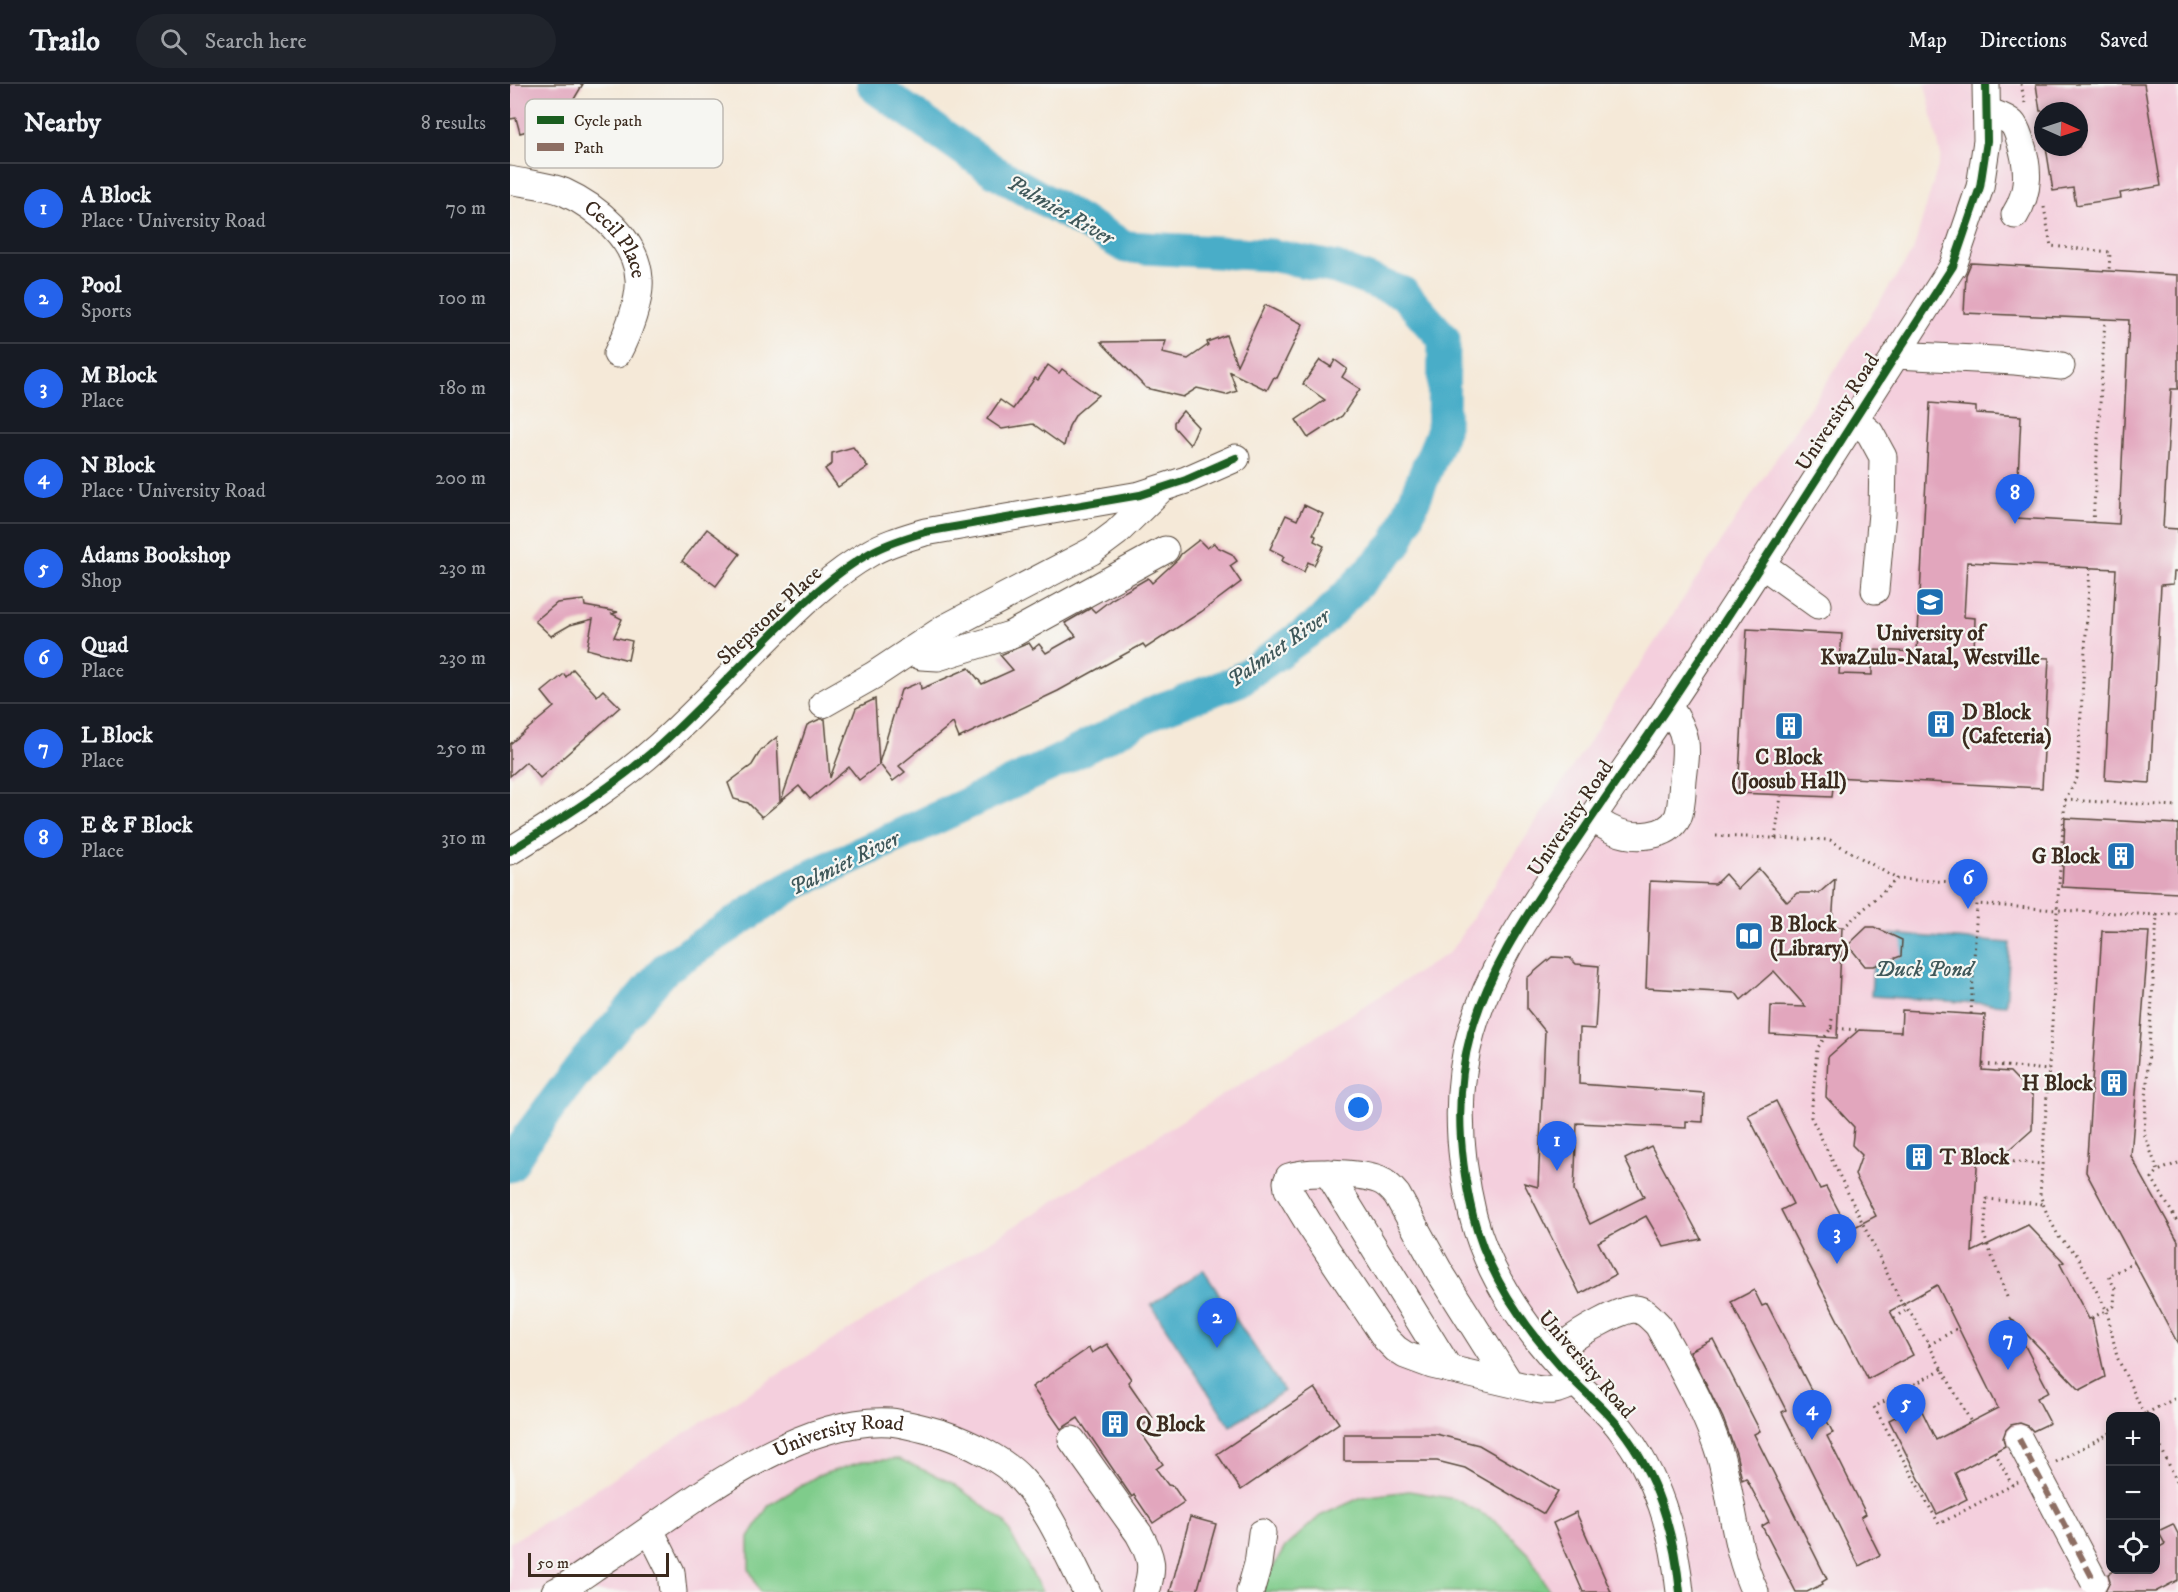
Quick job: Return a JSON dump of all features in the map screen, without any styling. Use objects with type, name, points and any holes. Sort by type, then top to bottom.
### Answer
[{"type":"street","name":"University Road","points":[[1680,1592],[1672,1537],[1662,1502],[1650,1476],[1621,1429],[1575,1382],[1526,1324],[1493,1268],[1473,1218],[1465,1183],[1460,1117],[1463,1072],[1471,1034],[1495,969],[1516,931],[1668,706],[1953,266],[1980,187],[1987,141],[1986,84]]},
{"type":"street","points":[[1987,111],[2012,122],[2023,149],[2028,175],[2026,193],[2015,215]]},
{"type":"street","name":"Cecil Place","points":[[510,180],[562,192],[596,210],[620,233],[632,255],[639,279],[628,334],[617,354]]},
{"type":"street","points":[[1895,355],[2015,361],[2061,366]]},
{"type":"street","points":[[1854,419],[1870,433],[1883,457],[1882,513],[1875,590]]},
{"type":"street","name":"Shepstone Place","points":[[510,851],[581,806],[644,760],[815,592],[844,569],[870,553],[891,542],[925,532],[1115,501],[1160,490],[1236,458]]},
{"type":"street","points":[[823,704],[965,617],[1092,551],[1116,533],[1160,490]]},
{"type":"street","points":[[910,651],[921,656],[938,657],[1010,635],[1165,550]]},
{"type":"street","points":[[1761,564],[1818,605]]},
{"type":"street","points":[[1591,818],[1617,832],[1642,835],[1659,833],[1671,826],[1678,816],[1686,744],[1680,722],[1668,706]]},
{"type":"street","points":[[1509,1382],[1439,1271],[1397,1195],[1389,1185],[1378,1180],[1328,1173],[1299,1173],[1289,1177],[1288,1189],[1308,1222],[1386,1339],[1396,1349],[1432,1365],[1449,1369],[1550,1391],[1563,1389],[1575,1382]]},
{"type":"street","points":[[1328,1173],[1449,1369]]},
{"type":"street","points":[[1554,1357],[1568,1343],[1625,1310],[1637,1309],[1647,1313],[1658,1325],[1714,1438],[1721,1459],[1743,1559],[1755,1592]]},
{"type":"street","name":"University Road","points":[[555,1592],[751,1464],[790,1443],[828,1430],[889,1422],[920,1427],[960,1440],[986,1453],[1020,1477],[1040,1503],[1087,1592]]},
{"type":"street","points":[[2019,1438],[2094,1581]]},
{"type":"street","points":[[1072,1440],[1139,1534],[1148,1551],[1151,1569],[1146,1592]]},
{"type":"street","points":[[650,1530],[671,1572],[675,1590]]},
{"type":"street","points":[[1250,1592],[1258,1564],[1262,1533]]},
{"type":"path","points":[[2043,201],[2051,246],[2110,252],[2109,271]]},
{"type":"path","points":[[2093,523],[2105,319]]},
{"type":"path","points":[[2090,568],[2077,778],[2065,800],[2040,1195],[2059,1237],[2078,1256],[2107,1311],[2117,1357],[2141,1412]]},
{"type":"path","points":[[1774,838],[1781,796]]},
{"type":"path","points":[[2065,800],[2178,806]]},
{"type":"path","points":[[1716,836],[1830,840],[1897,879],[1954,882],[1977,904],[2157,915],[2178,913]]},
{"type":"path","points":[[1843,927],[1897,879]]},
{"type":"path","points":[[1971,1014],[1977,904]]},
{"type":"path","points":[[2157,915],[2144,1133],[2158,1171]]},
{"type":"path","points":[[1832,1019],[1831,1028],[1817,1049],[1811,1117],[1900,1300],[1929,1345],[1971,1422]]},
{"type":"path","points":[[1831,1028],[1858,1030]]},
{"type":"path","points":[[1983,1064],[2049,1070]]},
{"type":"path","points":[[1977,1159],[2043,1164]]},
{"type":"path","points":[[2178,1163],[2158,1171],[2152,1178],[2178,1223]]},
{"type":"path","points":[[2007,1297],[1984,1235],[1987,1199],[2043,1204]]},
{"type":"path","points":[[2092,1317],[2114,1306],[2115,1289],[2109,1276],[2134,1263]]},
{"type":"path","points":[[1894,1318],[1907,1310]]},
{"type":"path","points":[[1929,1345],[1958,1328]]},
{"type":"path","points":[[1942,1369],[1874,1407],[1939,1524],[2026,1478]]},
{"type":"path","points":[[2150,1412],[2178,1397]]},
{"type":"path","points":[[2053,1464],[2106,1435]]},
{"type":"path","points":[[2160,1446],[2178,1484]]},
{"type":"path","points":[[1995,1452],[2012,1485]]},
{"type":"shaded area","name":"University of KwaZulu-Natal, Westville","points":[[1925,84],[2178,84],[2178,1592],[510,1592],[510,1543],[1450,952],[1913,251],[1941,156]]},
{"type":"green space","points":[[899,1459],[952,1483],[1004,1521],[1042,1592],[760,1592],[749,1569],[749,1537],[769,1505],[817,1476],[864,1461]]},
{"type":"green space","points":[[1409,1491],[1455,1499],[1496,1521],[1529,1554],[1550,1592],[1259,1592],[1285,1547],[1320,1516],[1362,1497]]},
{"type":"water","name":"Duck Pond","points":[[1875,933],[2010,943],[2006,1005],[1871,996]]},
{"type":"water","points":[[1203,1270],[1284,1391],[1230,1426],[1151,1305]]},
{"type":"building","points":[[510,84],[583,84],[574,99],[525,99],[525,132],[520,133],[516,118],[510,119]]},
{"type":"building","points":[[2036,84],[2144,84],[2161,186],[2120,193],[2121,198],[2076,205],[2073,188],[2053,191],[2047,156],[2088,156],[2088,102],[2039,102]]},
{"type":"building","points":[[1971,263],[2178,275],[2178,389],[2171,389],[2163,528],[2178,529],[2178,572],[2174,572],[2173,584],[2161,585],[2150,783],[2105,780],[2116,569],[1967,562],[1964,617],[1975,618],[1974,655],[2049,658],[2042,788],[1834,777],[1832,797],[1738,793],[1747,629],[1842,634],[1839,674],[1872,675],[1872,650],[1917,652],[1930,403],[1976,407],[1976,413],[2021,416],[2016,518],[2119,524],[2129,320],[1964,313],[1966,275]]},
{"type":"building","points":[[1265,305],[1303,324],[1277,378],[1274,377],[1267,390],[1230,372],[1237,391],[1226,395],[1197,388],[1183,397],[1146,388],[1101,342],[1166,341],[1162,353],[1188,359],[1208,345],[1207,342],[1226,335],[1237,365]]},
{"type":"building","points":[[1320,360],[1331,367],[1335,360],[1347,369],[1342,377],[1360,389],[1342,416],[1308,438],[1296,420],[1325,400],[1303,384]]},
{"type":"building","points":[[1048,365],[1059,373],[1062,369],[1098,395],[1076,414],[1069,426],[1064,446],[1033,424],[1002,429],[987,419],[1000,400],[1013,409],[1035,378],[1038,380]]},
{"type":"building","points":[[1183,411],[1198,427],[1190,445],[1174,427],[1174,422]]},
{"type":"building","points":[[853,447],[868,467],[838,487],[825,469],[832,464],[832,453]]},
{"type":"building","points":[[1304,505],[1323,514],[1313,534],[1316,536],[1314,541],[1324,546],[1314,565],[1308,562],[1304,572],[1282,561],[1284,556],[1270,549],[1286,515],[1297,520]]},
{"type":"building","points":[[707,529],[740,554],[716,586],[682,561]]},
{"type":"building","points":[[1199,540],[1207,548],[1214,543],[1217,547],[1232,554],[1237,561],[1230,566],[1241,582],[1201,612],[1146,648],[1143,644],[1058,691],[959,738],[953,723],[899,766],[905,772],[893,781],[879,763],[901,690],[920,682],[921,689],[969,668],[982,684],[1013,670],[1000,655],[1029,643],[1033,649],[1039,644],[1046,653],[1076,636],[1065,623],[1091,608],[1095,612],[1148,578],[1152,583],[1181,554]]},
{"type":"building","points":[[584,600],[585,606],[618,612],[612,614],[622,619],[614,637],[632,641],[628,660],[587,649],[593,619],[570,625],[551,636],[535,621],[557,603]]},
{"type":"building","points":[[573,669],[597,696],[603,690],[620,707],[540,778],[526,762],[510,776],[510,744],[554,707],[542,692],[564,674],[566,677]]},
{"type":"building","points":[[875,699],[879,765],[859,780],[849,767],[810,799],[799,786],[781,801],[807,725],[825,719],[830,778],[856,708]]},
{"type":"building","points":[[777,737],[780,802],[762,817],[748,803],[734,799],[728,783],[752,765],[761,750]]},
{"type":"building","name":"G Block","points":[[2065,818],[2178,824],[2178,893],[2062,887]]},
{"type":"building","name":"B Block (Library)","points":[[1759,869],[1787,902],[1797,893],[1819,893],[1835,879],[1832,927],[1842,927],[1837,1038],[1770,1034],[1771,1006],[1806,1007],[1774,971],[1741,1000],[1736,993],[1646,988],[1650,881],[1715,884],[1725,874],[1738,889]]},
{"type":"building","points":[[1867,927],[1874,927],[1902,940],[1901,956],[1874,966],[1865,966],[1848,945]]},
{"type":"building","name":"H Block","points":[[2102,931],[2149,932],[2131,1156],[2178,1241],[2178,1344],[2086,1172]]},
{"type":"building","points":[[1552,957],[1570,958],[1576,964],[1599,966],[1595,1029],[1580,1028],[1579,1084],[1704,1093],[1703,1122],[1686,1121],[1686,1128],[1577,1123],[1574,1191],[1590,1224],[1644,1197],[1625,1159],[1651,1146],[1701,1239],[1664,1247],[1646,1216],[1598,1242],[1615,1275],[1580,1294],[1524,1183],[1538,1187],[1545,1031],[1527,1009],[1527,978]]},
{"type":"building","points":[[1902,1010],[1985,1015],[1982,1070],[2010,1072],[2033,1096],[2032,1130],[2007,1152],[1978,1150],[1972,1252],[2028,1225],[2064,1262],[2060,1264],[2089,1319],[2092,1318],[2105,1377],[2080,1390],[2010,1317],[2049,1392],[2037,1398],[2050,1423],[2033,1431],[2020,1423],[2011,1425],[2003,1438],[2005,1446],[1955,1473],[1967,1499],[1937,1514],[1889,1420],[1919,1405],[1936,1440],[1998,1408],[1937,1285],[1890,1311],[1913,1355],[1868,1379],[1781,1210],[1793,1204],[1748,1115],[1776,1101],[1820,1189],[1826,1187],[1849,1230],[1876,1216],[1855,1175],[1862,1155],[1852,1145],[1854,1127],[1826,1097],[1828,1057],[1859,1030],[1901,1032]]},
{"type":"building","points":[[1754,1290],[1762,1306],[1767,1304],[1833,1433],[1827,1436],[1866,1514],[1861,1517],[1880,1555],[1859,1566],[1782,1412],[1786,1410],[1731,1302]]},
{"type":"building","points":[[1713,1339],[1760,1431],[1754,1434],[1827,1579],[1822,1582],[1823,1584],[1807,1592],[1796,1592],[1762,1526],[1769,1522],[1746,1478],[1742,1480],[1736,1453],[1723,1418],[1690,1351]]},
{"type":"building","name":"Q Block","points":[[1107,1344],[1131,1379],[1128,1382],[1153,1418],[1138,1429],[1163,1464],[1156,1469],[1168,1485],[1173,1486],[1184,1502],[1153,1523],[1134,1495],[1132,1497],[1078,1418],[1061,1429],[1032,1387],[1089,1348],[1092,1353]]},
{"type":"building","points":[[1315,1388],[1339,1423],[1241,1490],[1217,1454]]},
{"type":"building","points":[[1344,1434],[1436,1434],[1479,1445],[1558,1491],[1544,1514],[1465,1468],[1437,1461],[1344,1461]]},
{"type":"building","points":[[1576,1512],[1611,1592],[1583,1592],[1553,1523]]},
{"type":"building","points":[[1190,1517],[1216,1524],[1197,1592],[1170,1592]]},
{"type":"building","points":[[2173,1524],[2178,1534],[2178,1580],[2155,1592],[2105,1592],[2110,1582],[2108,1574],[2160,1574],[2160,1547],[2165,1544],[2160,1530]]},
{"type":"waterway","name":"Palmiet River","points":[[510,1166],[528,1137],[581,1066],[666,968],[794,884],[1061,760],[1158,710],[1238,681],[1319,624],[1396,544],[1443,430],[1444,339],[1403,293],[1336,268],[1271,255],[1126,247],[994,171],[873,84]]},
{"type":"marked path","points":[[2019,1439],[2094,1581]]},
{"type":"cycle path","points":[[1680,1592],[1668,1526],[1645,1465],[1615,1422],[1560,1366],[1529,1328],[1501,1285],[1480,1240],[1468,1194],[1460,1125],[1460,1102],[1466,1056],[1478,1011],[1496,969],[1543,890],[1741,596],[1953,266],[1980,187],[1987,141],[1986,84]]},
{"type":"cycle path","points":[[510,851],[573,811],[654,751],[806,601],[843,570],[876,549],[925,532],[1140,495],[1186,480],[1236,458]]},
{"type":"place","name":"E & F Block","points":[[2015,524]]},
{"type":"place","name":"University of KwaZulu-Natal, Westville","points":[[1930,602]]},
{"type":"place","name":"D Block (Cafeteria)","points":[[1941,724]]},
{"type":"place","name":"C Block (Joosub Hall)","points":[[1789,726]]},
{"type":"place","name":"G Block","points":[[2121,856]]},
{"type":"place","name":"Quad","points":[[1968,909]]},
{"type":"place","name":"B Block (Library)","points":[[1749,936]]},
{"type":"place","name":"H Block","points":[[2114,1083]]},
{"type":"place","name":"T Block","points":[[1919,1157]]},
{"type":"place","name":"A Block","points":[[1557,1171]]},
{"type":"place","name":"M Block","points":[[1837,1264]]},
{"type":"place","name":"Pool","points":[[1217,1348]]},
{"type":"place","name":"L Block","points":[[2008,1370]]},
{"type":"place","name":"Q Block","points":[[1115,1424]]},
{"type":"place","name":"Adams Bookshop","points":[[1906,1434]]},
{"type":"place","name":"N Block","points":[[1812,1440]]}]
